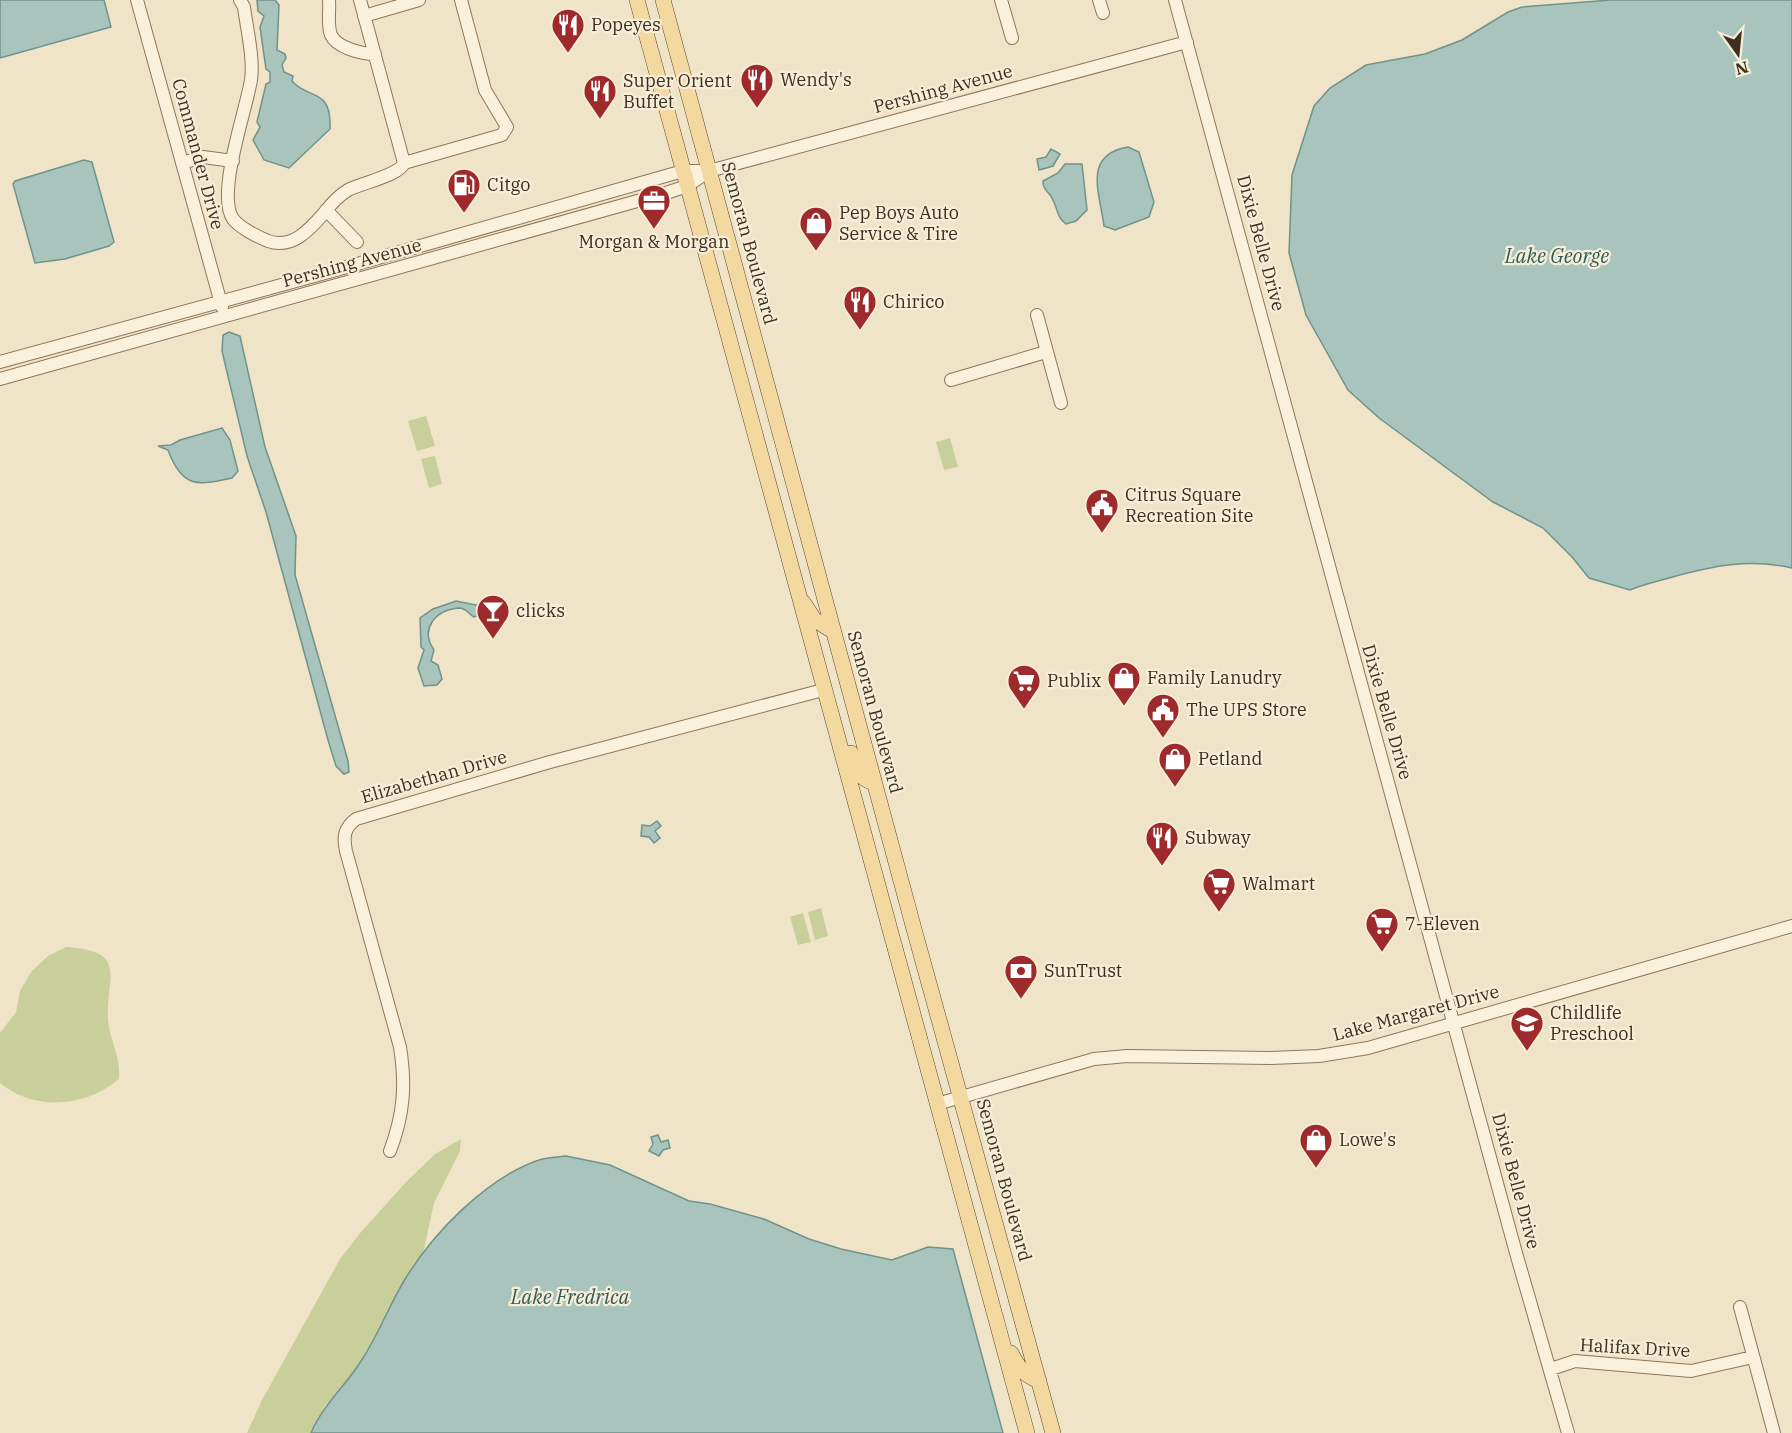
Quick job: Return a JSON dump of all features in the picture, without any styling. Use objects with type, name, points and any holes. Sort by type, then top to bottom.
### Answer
[{"type":"main road","points":[[637,0],[1027,1433]]},
{"type":"main road","name":"Semoran Boulevard","points":[[663,0],[874,783],[1053,1433]]},
{"type":"main road","points":[[751,422],[772,436],[788,462]]},
{"type":"main road","points":[[797,592],[814,619],[834,632]]},
{"type":"main road","points":[[829,712],[842,722],[855,769],[863,779],[874,783]]},
{"type":"main road","points":[[996,1323],[1018,1367],[1027,1376],[1039,1382]]},
{"type":"street","name":"Commander Drive","points":[[137,0],[225,317]]},
{"type":"street","points":[[240,0],[244,7],[251,77],[228,188],[231,214],[234,221],[251,232],[279,243],[309,232],[326,210],[347,191],[397,172],[404,163],[502,135],[507,127],[485,90],[461,0]]},
{"type":"street","points":[[329,0],[330,28],[334,38],[340,44],[363,53],[375,54]]},
{"type":"street","points":[[360,0],[404,163]]},
{"type":"street","points":[[364,16],[419,0]]},
{"type":"street","points":[[1001,0],[1012,38]]},
{"type":"street","points":[[1099,0],[1103,13]]},
{"type":"street","name":"Dixie Belle Drive","points":[[1175,0],[1516,1253],[1568,1433]]},
{"type":"street","name":"Pershing Avenue","points":[[0,362],[683,171],[709,171],[1186,42]]},
{"type":"street","points":[[182,163],[203,157],[233,161]]},
{"type":"street","name":"Pershing Avenue","points":[[0,379],[687,186],[709,171]]},
{"type":"street","points":[[326,210],[357,242]]},
{"type":"street","points":[[240,296],[244,312]]},
{"type":"street","points":[[1037,315],[1061,403]]},
{"type":"street","points":[[951,380],[1047,351]]},
{"type":"street","name":"Elizabethan Drive","points":[[390,1151],[399,1126],[405,1080],[400,1047],[346,851],[345,831],[351,823],[356,819],[550,762],[823,690]]},
{"type":"street","name":"Lake Margaret Drive","points":[[937,1104],[1094,1059],[1320,1056],[1368,1048],[1792,926]]},
{"type":"street","points":[[1740,1306],[1774,1433]]},
{"type":"street","name":"Halifax Drive","points":[[1551,1369],[1575,1361],[1691,1371],[1753,1357]]},
{"type":"green space","points":[[426,416],[435,446],[417,451],[408,421]]},
{"type":"green space","points":[[950,438],[958,467],[944,470],[936,442]]},
{"type":"green space","points":[[435,456],[442,484],[429,488],[421,459]]},
{"type":"green space","points":[[821,908],[828,936],[815,940],[808,912]]},
{"type":"green space","points":[[803,913],[811,942],[798,945],[790,917]]},
{"type":"green space","points":[[66,947],[86,949],[99,954],[110,968],[108,1019],[118,1062],[119,1079],[91,1096],[76,1100],[44,1102],[29,1099],[0,1083],[0,1033],[16,1012],[20,991],[31,972],[48,956]]},
{"type":"green space","points":[[461,1139],[460,1151],[434,1203],[423,1254],[405,1279],[354,1373],[325,1406],[311,1433],[247,1433],[262,1400],[340,1259],[406,1182],[435,1154]]},
{"type":"water","points":[[0,0],[104,0],[111,27],[0,58]]},
{"type":"water","points":[[257,0],[275,0],[279,5],[277,50],[285,54],[286,58],[282,65],[284,72],[293,76],[292,81],[298,87],[323,100],[330,116],[330,129],[289,168],[264,160],[253,140],[260,127],[257,122],[266,84],[270,82],[260,27],[264,16],[258,11]]},
{"type":"water","name":"Lake George","points":[[1611,0],[1792,0],[1792,568],[1761,564],[1715,567],[1630,590],[1589,578],[1543,528],[1493,502],[1379,418],[1348,390],[1306,315],[1289,253],[1292,175],[1314,106],[1330,88],[1366,65],[1425,54],[1462,40],[1508,12],[1522,7]]},
{"type":"water","points":[[1128,147],[1139,152],[1154,202],[1149,217],[1115,230],[1104,226],[1097,177],[1104,158],[1114,151]]},
{"type":"water","points":[[1051,149],[1060,154],[1053,166],[1039,170],[1037,159],[1046,157]]},
{"type":"water","points":[[84,160],[92,162],[114,242],[109,246],[65,259],[35,263],[13,184],[15,181]]},
{"type":"water","points":[[1065,164],[1082,164],[1087,210],[1076,221],[1066,224],[1059,215],[1043,181],[1058,173]]},
{"type":"water","points":[[229,332],[240,336],[265,447],[296,536],[295,575],[348,761],[349,772],[344,774],[336,766],[328,740],[266,512],[247,456],[222,351],[223,335]]},
{"type":"water","points":[[222,428],[230,440],[238,471],[232,478],[200,483],[185,478],[179,472],[168,450],[158,446],[171,445],[180,440]]},
{"type":"water","points":[[488,599],[502,602],[502,614],[496,616],[489,612],[474,617],[466,610],[459,608],[443,613],[432,622],[428,635],[434,650],[431,661],[438,665],[442,679],[437,685],[424,686],[418,668],[424,650],[421,647],[420,618],[433,609],[456,601],[476,605]]},
{"type":"water","points":[[657,821],[661,826],[655,831],[660,838],[654,843],[649,837],[641,836],[642,825],[650,826]]},
{"type":"water","points":[[658,1135],[661,1142],[668,1140],[670,1148],[663,1150],[659,1156],[649,1151],[653,1144],[651,1137]]},
{"type":"water","name":"Lake Fredrica","points":[[566,1156],[610,1165],[689,1201],[710,1204],[764,1219],[809,1239],[841,1249],[892,1260],[928,1247],[953,1249],[1003,1433],[311,1433],[322,1413],[363,1358],[416,1263],[445,1227],[480,1194],[519,1168],[539,1160]]},
{"type":"place","name":"Popeyes","points":[[568,54]]},
{"type":"place","name":"Wendy's","points":[[757,109]]},
{"type":"place","name":"Super Orient Buffet","points":[[600,120]]},
{"type":"place","name":"Citgo","points":[[464,214]]},
{"type":"place","name":"Morgan & Morgan","points":[[654,230]]},
{"type":"place","name":"Pep Boys Auto Service & Tire","points":[[816,252]]},
{"type":"place","name":"Chirico","points":[[860,331]]},
{"type":"place","name":"Citrus Square Recreation Site","points":[[1102,534]]},
{"type":"place","name":"clicks","points":[[493,640]]},
{"type":"place","name":"Family Lanudry","points":[[1124,707]]},
{"type":"place","name":"Publix","points":[[1024,710]]},
{"type":"place","name":"The UPS Store","points":[[1163,739]]},
{"type":"place","name":"Petland","points":[[1175,788]]},
{"type":"place","name":"Subway","points":[[1162,867]]},
{"type":"place","name":"Walmart","points":[[1219,913]]},
{"type":"place","name":"7-Eleven","points":[[1382,953]]},
{"type":"place","name":"SunTrust","points":[[1021,1000]]},
{"type":"place","name":"Childlife Preschool","points":[[1527,1052]]},
{"type":"place","name":"Lowe's","points":[[1316,1169]]}]
